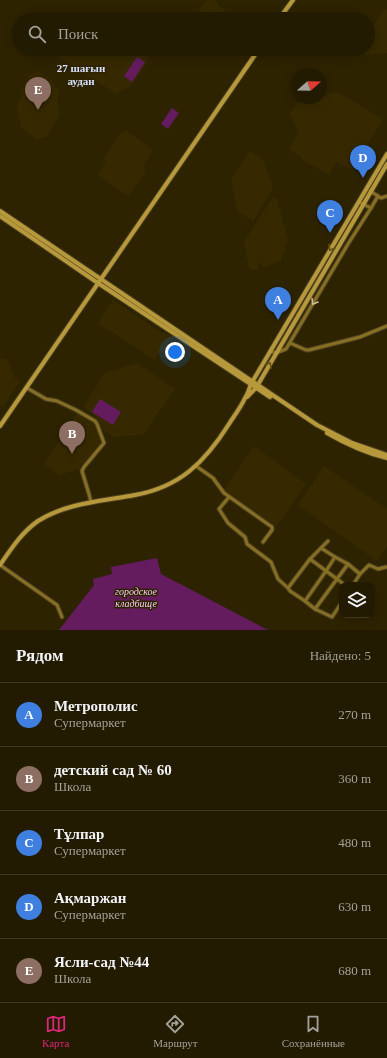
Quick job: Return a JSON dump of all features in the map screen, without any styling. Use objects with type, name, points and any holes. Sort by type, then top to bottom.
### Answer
[{"type":"main road","points":[[285,12],[293,0]]},
{"type":"main road","points":[[0,426],[254,56]]},
{"type":"main road","points":[[246,398],[257,387],[387,154]]},
{"type":"main road","points":[[0,565],[27,530],[48,516],[91,502],[148,492],[178,479],[196,466],[217,443],[246,398],[252,383],[270,351],[361,203],[387,164]]},
{"type":"main road","points":[[0,211],[257,387],[308,420],[352,443],[387,456]]},
{"type":"main road","points":[[0,216],[98,283],[252,383]]},
{"type":"street","points":[[370,191],[381,198],[387,196]]},
{"type":"street","points":[[270,351],[276,353],[286,349],[378,196]]},
{"type":"street","points":[[361,203],[370,208]]},
{"type":"street","points":[[290,343],[309,350],[360,337],[387,326]]},
{"type":"street","points":[[27,388],[46,399],[57,401],[95,421],[104,443],[82,471],[91,502]]},
{"type":"street","points":[[196,466],[212,478],[224,493],[272,527],[272,530],[263,542]]},
{"type":"street","points":[[229,497],[219,509],[223,516],[228,523],[245,537],[247,544],[272,562],[277,578],[290,591],[315,609],[332,617],[339,606]]},
{"type":"street","points":[[288,588],[310,559],[328,541]]},
{"type":"street","points":[[321,548],[348,564],[360,574]]},
{"type":"street","points":[[305,601],[335,557]]},
{"type":"street","points":[[310,559],[341,582]]},
{"type":"street","points":[[315,609],[348,564]]},
{"type":"street","points":[[0,565],[57,605],[62,617]]},
{"type":"street","points":[[355,582],[369,565],[378,569],[386,567]]},
{"type":"shaded area","points":[[209,0],[214,0],[217,2],[217,5],[228,12],[199,12],[205,2]]},
{"type":"shaded area","points":[[387,9],[387,53],[375,54],[375,24],[383,10]]},
{"type":"shaded area","points":[[56,56],[148,57],[149,60],[131,86],[117,94]]},
{"type":"shaded area","points":[[39,72],[52,80],[54,86],[60,93],[57,97],[60,115],[46,137],[36,139],[21,127],[17,105],[22,97],[20,90],[30,74]]},
{"type":"shaded area","points":[[337,92],[383,119],[352,170],[337,162],[329,175],[301,159],[302,157],[289,150],[298,132],[290,113],[296,104],[327,104],[327,94]]},
{"type":"shaded area","points":[[127,131],[153,150],[144,165],[146,172],[128,196],[98,175],[106,161],[103,159],[122,132]]},
{"type":"shaded area","points":[[250,151],[263,160],[273,188],[253,221],[237,211],[231,179]]},
{"type":"shaded area","points":[[273,197],[277,199],[288,241],[284,246],[286,247],[285,251],[280,261],[264,267],[261,263],[258,263],[258,269],[252,270],[249,267],[244,242]]},
{"type":"shaded area","points":[[113,300],[162,333],[163,332],[173,337],[162,353],[159,351],[155,360],[99,324],[99,320]]},
{"type":"shaded area","points":[[0,358],[8,360],[14,377],[20,381],[3,407],[0,405]]},
{"type":"shaded area","points":[[137,363],[175,389],[143,435],[113,437],[101,428],[96,417],[83,407],[105,373]]},
{"type":"shaded area","points":[[78,412],[94,422],[101,443],[80,469],[59,475],[44,464]]},
{"type":"shaded area","points":[[254,446],[306,484],[276,527],[223,491]]},
{"type":"shaded area","points":[[324,466],[387,509],[387,546],[377,561],[298,505]]},
{"type":"green space","points":[[137,57],[145,62],[132,82],[124,76]]},
{"type":"green space","points":[[172,108],[179,113],[168,129],[161,124]]},
{"type":"green space","points":[[100,399],[121,412],[113,425],[92,412]]},
{"type":"green space","name":"городское кладбище","points":[[157,558],[161,574],[268,630],[59,630],[94,585],[93,579],[112,574],[111,567]]},
{"type":"place","name":"Ясли-сад №44","points":[[38,110]]},
{"type":"place","name":"Ақмаржан","points":[[363,178]]},
{"type":"place","name":"Тұлпар","points":[[330,233]]},
{"type":"place","name":"Метрополис","points":[[278,320]]},
{"type":"place","name":"детский сад № 60","points":[[72,454]]},
{"type":"district","name":"27 шағын аудан","points":[[81,74]]}]
